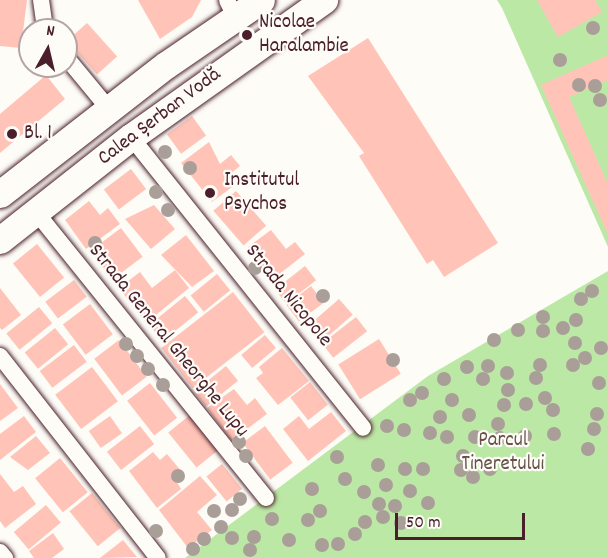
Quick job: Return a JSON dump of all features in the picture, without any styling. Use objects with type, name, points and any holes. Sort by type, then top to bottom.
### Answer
[{"type":"main road","name":"Calea Șerban Vodă","points":[[0,194],[231,9],[261,0]]},
{"type":"main road","name":"Calea Șerban Vodă","points":[[0,240],[131,137],[324,0]]},
{"type":"street","points":[[41,0],[43,18]]},
{"type":"street","points":[[78,72],[108,108]]},
{"type":"street","name":"Strada Nicopole","points":[[131,137],[363,428]]},
{"type":"street","name":"Strada General Gheorghe Lupu","points":[[36,212],[266,498]]},
{"type":"street","points":[[0,356],[158,558]]},
{"type":"street","points":[[0,552],[5,558]]},
{"type":"green space","points":[[497,0],[608,0],[608,247],[502,8]]},
{"type":"green space","name":"Parcul Tineretului","points":[[608,271],[608,558],[185,558],[428,376]]},
{"type":"building","points":[[0,0],[27,0],[25,18],[18,18],[18,48],[0,46]]},
{"type":"building","points":[[138,0],[201,0],[192,17],[160,39]]},
{"type":"building","points":[[537,0],[595,0],[602,12],[558,37]]},
{"type":"building","points":[[87,23],[117,56],[97,75],[78,53],[78,31]]},
{"type":"building","points":[[368,38],[498,243],[444,277],[433,260],[427,264],[359,156],[364,153],[308,76]]},
{"type":"building","points":[[608,55],[608,80],[569,97],[608,184],[608,235],[541,85]]},
{"type":"building","name":"Bl. 1","points":[[42,78],[48,78],[65,99],[0,153],[0,114]]},
{"type":"building","points":[[192,116],[206,135],[181,154],[167,134]]},
{"type":"building","points":[[209,142],[220,164],[231,155],[240,166],[229,175],[236,184],[212,202],[181,163]]},
{"type":"building","points":[[131,169],[146,189],[119,209],[104,189]]},
{"type":"building","points":[[236,191],[266,226],[244,245],[213,211]]},
{"type":"building","points":[[89,201],[100,215],[108,208],[120,224],[86,249],[65,220]]},
{"type":"building","points":[[154,205],[175,229],[151,249],[125,219]]},
{"type":"building","points":[[121,228],[143,257],[112,280],[91,251]]},
{"type":"building","points":[[271,230],[286,249],[295,242],[305,254],[273,279],[248,247]]},
{"type":"building","points":[[186,235],[214,271],[192,287],[161,255]]},
{"type":"building","points":[[37,244],[64,277],[40,297],[13,264]]},
{"type":"building","points":[[305,266],[316,280],[286,304],[275,289]]},
{"type":"building","points":[[175,270],[189,288],[146,323],[119,288],[140,272],[152,288]]},
{"type":"building","points":[[217,274],[230,290],[204,312],[191,295]]},
{"type":"building","points":[[74,280],[87,297],[58,318],[45,302]]},
{"type":"building","points":[[311,286],[324,303],[299,321],[286,305]]},
{"type":"building","points":[[0,288],[21,315],[2,330],[0,328]]},
{"type":"building","points":[[233,292],[264,332],[193,388],[161,348]]},
{"type":"building","points":[[185,296],[198,312],[162,341],[149,325]]},
{"type":"building","points":[[339,299],[353,315],[325,339],[311,323]]},
{"type":"building","points":[[90,304],[113,334],[86,355],[63,324]]},
{"type":"building","points":[[39,307],[52,323],[20,350],[6,333]]},
{"type":"building","points":[[356,317],[367,331],[333,358],[322,343]]},
{"type":"building","points":[[55,328],[68,344],[38,369],[25,353]]},
{"type":"building","points":[[265,335],[276,348],[252,368],[241,355]]},
{"type":"building","points":[[379,339],[401,374],[360,399],[338,364]]},
{"type":"building","points":[[119,340],[147,377],[122,395],[94,359]]},
{"type":"building","points":[[74,345],[87,362],[52,388],[40,371]]},
{"type":"building","points":[[282,348],[309,381],[278,405],[256,378],[263,373],[259,367]]},
{"type":"building","points":[[226,366],[238,381],[206,407],[194,392]]},
{"type":"building","points":[[92,367],[118,401],[81,429],[55,395]]},
{"type":"building","points":[[310,382],[328,405],[308,420],[290,397]]},
{"type":"building","points":[[150,383],[177,418],[154,436],[127,401]]},
{"type":"building","points":[[0,384],[18,408],[0,421]]},
{"type":"building","points":[[234,389],[247,405],[255,398],[267,414],[231,441],[207,408]]},
{"type":"building","points":[[331,412],[346,431],[308,461],[283,429],[299,416],[309,429]]},
{"type":"building","points":[[190,415],[218,450],[197,468],[168,433]]},
{"type":"building","points":[[24,416],[36,432],[0,460],[0,434]]},
{"type":"building","points":[[110,416],[122,433],[101,448],[89,431]]},
{"type":"building","points":[[140,426],[154,444],[121,470],[107,452]]},
{"type":"building","points":[[265,426],[293,463],[270,480],[243,443]]},
{"type":"building","points":[[36,436],[50,453],[28,470],[10,457]]},
{"type":"building","points":[[153,452],[160,460],[167,454],[182,472],[175,479],[181,489],[157,508],[129,471]]},
{"type":"building","points":[[60,458],[88,492],[63,512],[35,478]]},
{"type":"building","points":[[222,464],[242,489],[227,501],[206,477]]},
{"type":"building","points":[[0,474],[14,492],[23,486],[36,504],[5,528],[0,521]]},
{"type":"building","points":[[200,476],[217,495],[197,512],[212,530],[188,548],[159,510]]},
{"type":"building","points":[[92,493],[120,528],[98,546],[69,511]]},
{"type":"building","points":[[46,505],[61,523],[29,550],[14,532]]},
{"type":"building","points":[[53,533],[64,549],[52,558],[34,558],[29,551]]},
{"type":"building","points":[[123,540],[137,557],[100,558]]},
{"type":"place","name":"Nicolae Haralambie","points":[[247,35]]},
{"type":"place","name":"Bl. 1","points":[[12,134]]},
{"type":"place","name":"Institutul Psychos","points":[[210,193]]}]
